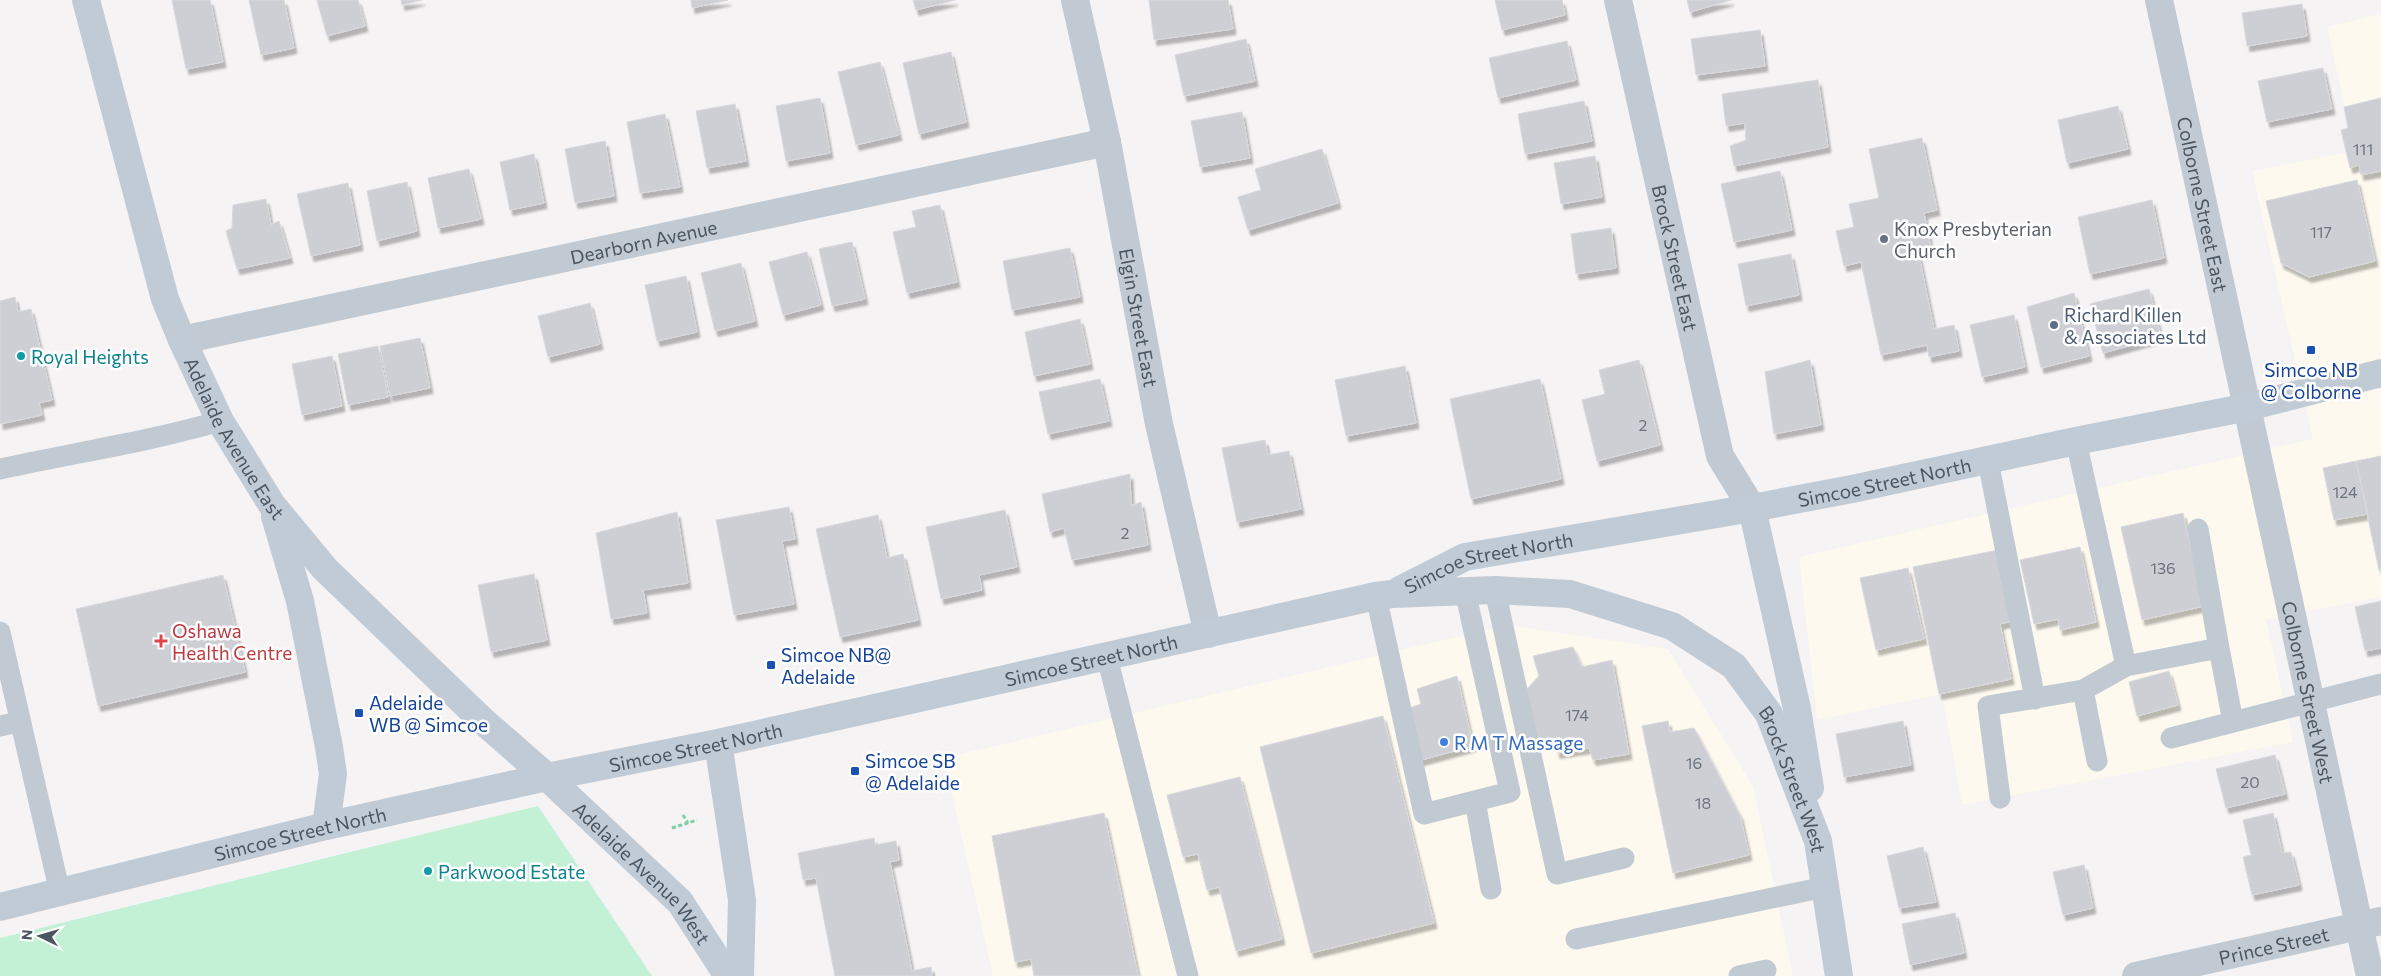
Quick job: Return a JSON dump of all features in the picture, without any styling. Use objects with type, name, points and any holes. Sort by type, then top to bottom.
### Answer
[{"type":"main road","name":"Adelaide Avenue East","points":[[86,0],[165,298],[182,340],[220,421],[272,505],[325,569],[484,722],[547,777]]},
{"type":"main road","name":"Simcoe Street North","points":[[1384,595],[1465,557],[1752,508],[1988,461],[2076,441],[2248,407],[2381,373]]},
{"type":"main road","points":[[272,505],[300,601],[329,747],[332,774],[326,826]]},
{"type":"main road","points":[[1752,508],[1797,709],[1818,842]]},
{"type":"main road","name":"Simcoe Street North","points":[[0,907],[326,826],[547,777],[718,743],[1384,595],[1495,590],[1570,594],[1672,626]]},
{"type":"main road","name":"Brock Street West","points":[[1672,626],[1734,666],[1769,714],[1818,842],[1839,976]]},
{"type":"main road","points":[[718,743],[742,900],[740,976]]},
{"type":"main road","name":"Adelaide Avenue West","points":[[547,777],[680,902],[728,976]]},
{"type":"street","name":"Elgin Street East","points":[[1075,0],[1107,142],[1159,424],[1208,634]]},
{"type":"street","name":"Brock Street East","points":[[1618,0],[1720,456],[1752,508]]},
{"type":"street","name":"Colborne Street East","points":[[2160,0],[2248,407]]},
{"type":"street","name":"Dearborn Avenue","points":[[182,340],[1107,142]]},
{"type":"street","name":"Colborne Street West","points":[[2248,407],[2310,701],[2370,924],[2370,976]]},
{"type":"street","name":"Prince Street","points":[[2136,976],[2370,924]]},
{"type":"lane","points":[[0,468],[174,434],[220,421]]},
{"type":"lane","points":[[2076,441],[2126,666]]},
{"type":"lane","points":[[1988,461],[2035,699]]},
{"type":"lane","points":[[2198,530],[2233,722]]},
{"type":"lane","points":[[1495,590],[1557,874],[1624,858]]},
{"type":"lane","points":[[1384,595],[1424,814],[1510,792],[1465,591]]},
{"type":"lane","points":[[0,632],[10,724],[60,893]]},
{"type":"lane","points":[[2000,798],[1988,706],[2083,690],[2126,666],[2219,648]]},
{"type":"lane","points":[[1107,657],[1188,976]]},
{"type":"lane","points":[[2171,738],[2381,684]]},
{"type":"lane","points":[[2083,690],[2097,761]]},
{"type":"lane","points":[[1475,801],[1491,889]]},
{"type":"lane","points":[[1576,939],[1825,887]]},
{"type":"lane","points":[[1739,976],[1766,970]]},
{"type":"path","points":[[684,815],[688,823]]},
{"type":"path","points":[[672,828],[704,818]]},
{"type":"shaded area","points":[[2381,14],[2381,597],[2266,620],[2293,742],[1962,805],[1942,694],[1817,720],[1799,557],[2313,439],[2252,171],[2355,151],[2327,27]]},
{"type":"shaded area","points":[[1507,625],[1668,649],[1753,786],[1793,976],[993,976],[944,758]]},
{"type":"green space","name":"Parkwood Estate","points":[[538,806],[652,976],[0,976],[0,938]]},
{"type":"building","points":[[172,0],[210,0],[223,62],[186,69]]},
{"type":"building","points":[[249,0],[284,0],[294,48],[261,55]]},
{"type":"building","points":[[317,0],[358,0],[365,26],[327,36]]},
{"type":"building","points":[[401,0],[422,0],[402,5]]},
{"type":"building","points":[[691,0],[728,0],[692,8]]},
{"type":"building","points":[[913,0],[955,0],[916,10]]},
{"type":"building","points":[[1149,0],[1228,0],[1233,29],[1154,40]]},
{"type":"building","points":[[1495,0],[1562,0],[1565,15],[1502,30]]},
{"type":"building","points":[[1687,0],[1731,0],[1690,12]]},
{"type":"building","points":[[2302,4],[2307,36],[2247,46],[2242,13]]},
{"type":"building","points":[[1760,30],[1765,66],[1696,75],[1691,39]]},
{"type":"building","points":[[1246,39],[1255,81],[1184,96],[1175,55]]},
{"type":"building","points":[[1567,41],[1576,80],[1498,98],[1489,58]]},
{"type":"building","points":[[951,52],[966,122],[919,134],[903,63]]},
{"type":"building","points":[[880,62],[899,135],[856,145],[838,72]]},
{"type":"building","points":[[2323,68],[2332,109],[2267,122],[2258,81]]},
{"type":"building","points":[[1818,80],[1828,147],[1734,166],[1730,146],[1746,140],[1745,123],[1726,126],[1722,94]]},
{"type":"building","points":[[820,98],[830,153],[786,161],[776,106]]},
{"type":"building","points":[[2381,98],[2381,171],[2361,175],[2359,165],[2350,168],[2341,130],[2348,128],[2344,107]]},
{"type":"building","points":[[1584,101],[1592,141],[1525,154],[1518,114]]},
{"type":"building","points":[[735,104],[746,161],[707,168],[696,111]]},
{"type":"building","points":[[2118,106],[2128,149],[2067,163],[2058,120]]},
{"type":"building","points":[[1242,112],[1250,158],[1200,167],[1191,121]]},
{"type":"building","points":[[665,114],[680,187],[640,193],[627,122]]},
{"type":"building","name":"Knox Presbyterian Church","points":[[1922,138],[1937,210],[1924,213],[1931,248],[1918,251],[1934,329],[1954,325],[1959,351],[1929,357],[1927,345],[1881,355],[1861,262],[1844,266],[1836,231],[1854,227],[1849,204],[1879,198],[1869,149]]},
{"type":"building","points":[[605,141],[614,196],[575,203],[565,149]]},
{"type":"building","points":[[1322,149],[1338,203],[1248,230],[1238,197],[1261,190],[1255,169]]},
{"type":"building","points":[[534,154],[544,203],[510,210],[500,162]]},
{"type":"building","points":[[1595,156],[1602,197],[1561,204],[1554,163]]},
{"type":"building","points":[[469,169],[481,219],[438,228],[428,178]]},
{"type":"building","points":[[1780,171],[1792,230],[1734,242],[1721,184]]},
{"type":"building","points":[[2357,180],[2375,261],[2309,277],[2281,263],[2266,201]]},
{"type":"building","points":[[407,182],[417,231],[377,241],[367,191]]},
{"type":"building","points":[[348,183],[360,245],[311,256],[297,194]]},
{"type":"building","points":[[266,199],[271,225],[279,221],[290,258],[237,269],[226,231],[232,228],[233,205]]},
{"type":"building","points":[[2152,200],[2164,258],[2090,274],[2078,217]]},
{"type":"building","points":[[940,205],[957,282],[907,293],[893,232],[916,227],[912,211]]},
{"type":"building","points":[[1611,228],[1616,268],[1576,274],[1571,234]]},
{"type":"building","points":[[852,242],[865,299],[832,306],[819,249]]},
{"type":"building","points":[[1070,248],[1080,297],[1012,310],[1003,261]]},
{"type":"building","points":[[807,252],[821,305],[783,315],[769,262]]},
{"type":"building","points":[[1791,254],[1799,295],[1746,306],[1738,264]]},
{"type":"building","points":[[741,263],[755,321],[715,331],[701,273]]},
{"type":"building","points":[[686,276],[697,332],[657,341],[645,285]]},
{"type":"building","points":[[2149,289],[2161,337],[2103,353],[2090,304]]},
{"type":"building","points":[[2074,293],[2089,356],[2041,368],[2027,307]]},
{"type":"building","name":"Royal Heights","points":[[15,297],[18,312],[31,309],[52,400],[39,403],[42,415],[0,424],[0,301]]},
{"type":"building","points":[[590,303],[600,344],[548,357],[538,316]]},
{"type":"building","points":[[2014,315],[2025,367],[1982,377],[1970,325]]},
{"type":"building","points":[[1080,319],[1090,364],[1034,376],[1025,332]]},
{"type":"building","points":[[420,338],[430,388],[390,396],[380,346]]},
{"type":"building","points":[[378,346],[388,397],[348,405],[338,354]]},
{"type":"building","points":[[332,356],[342,406],[302,415],[292,364]]},
{"type":"building","points":[[1639,360],[1660,445],[1597,461],[1582,400],[1605,394],[1599,370]]},
{"type":"building","points":[[1810,360],[1821,425],[1774,434],[1765,372]]},
{"type":"building","points":[[1405,366],[1416,423],[1346,436],[1335,380]]},
{"type":"building","points":[[1100,379],[1109,421],[1048,434],[1039,392]]},
{"type":"building","points":[[1540,379],[1561,479],[1471,499],[1450,399]]},
{"type":"building","points":[[1265,440],[1268,455],[1289,451],[1301,509],[1237,522],[1222,448]]},
{"type":"building","points":[[2381,456],[2381,570],[2379,570],[2356,461]]},
{"type":"building","points":[[2356,461],[2368,514],[2334,520],[2323,468]]},
{"type":"building","points":[[1130,474],[1131,506],[1141,502],[1148,545],[1072,560],[1064,528],[1050,532],[1042,494]]},
{"type":"building","points":[[789,507],[795,539],[782,541],[794,604],[734,615],[716,520]]},
{"type":"building","points":[[1005,510],[1017,567],[979,575],[982,590],[941,599],[926,527]]},
{"type":"building","points":[[677,512],[688,583],[643,590],[647,613],[611,619],[596,533]]},
{"type":"building","points":[[2183,513],[2204,606],[2142,620],[2121,527]]},
{"type":"building","points":[[878,515],[887,558],[903,554],[918,620],[840,637],[816,529]]},
{"type":"building","points":[[2080,547],[2096,622],[2060,630],[2058,619],[2034,624],[2020,560]]},
{"type":"building","points":[[1998,550],[2012,621],[2000,624],[2011,679],[1939,694],[1913,567]]},
{"type":"building","points":[[1908,568],[1924,639],[1876,650],[1860,578]]},
{"type":"building","points":[[534,574],[547,640],[491,652],[478,585]]},
{"type":"building","name":"Oshawa Health Centre","points":[[223,575],[245,672],[98,706],[76,609]]},
{"type":"building","points":[[2381,601],[2381,648],[2365,651],[2355,607]]},
{"type":"building","points":[[1573,647],[1582,667],[1612,660],[1629,754],[1593,760],[1589,748],[1557,753],[1554,738],[1538,740],[1526,690],[1539,676],[1533,656]]},
{"type":"building","points":[[2169,671],[2178,705],[2137,716],[2129,682]]},
{"type":"building","points":[[1457,676],[1473,746],[1418,761],[1406,709],[1421,704],[1417,689]]},
{"type":"building","points":[[1383,716],[1434,923],[1311,953],[1260,747]]},
{"type":"building","points":[[1668,721],[1670,732],[1694,728],[1740,815],[1749,855],[1673,873],[1642,726]]},
{"type":"building","points":[[1903,721],[1911,765],[1844,777],[1836,734]]},
{"type":"building","points":[[2275,755],[2285,794],[2226,808],[2216,769]]},
{"type":"building","points":[[1240,777],[1282,939],[1236,951],[1219,887],[1207,890],[1198,854],[1183,857],[1167,795]]},
{"type":"building","points":[[1104,813],[1138,976],[1034,976],[1031,959],[1015,962],[992,836]]},
{"type":"building","points":[[2273,813],[2282,853],[2291,852],[2299,885],[2252,895],[2243,857],[2251,855],[2243,820]]},
{"type":"building","points":[[874,838],[875,845],[896,841],[899,860],[890,862],[912,971],[931,967],[932,976],[835,976],[816,878],[803,880],[798,853]]},
{"type":"building","points":[[1923,847],[1936,902],[1899,908],[1887,856]]},
{"type":"building","points":[[2084,865],[2093,908],[2063,915],[2053,872]]},
{"type":"building","points":[[1955,913],[1964,953],[1910,965],[1902,924]]},
{"type":"place","name":"Knox Presbyterian Church","points":[[1884,239]]},
{"type":"place","name":"Richard Killen & Associates Ltd","points":[[2054,325]]},
{"type":"place","name":"Simcoe NB @ Colborne","points":[[2311,350]]},
{"type":"place","name":"Royal Heights","points":[[21,356]]},
{"type":"place","name":"Oshawa Health Centre","points":[[161,641]]},
{"type":"place","name":"Simcoe NB@ Adelaide","points":[[771,665]]},
{"type":"place","name":"Adelaide WB @ Simcoe","points":[[359,713]]},
{"type":"place","name":"R M T Massage","points":[[1444,742]]},
{"type":"place","name":"Simcoe SB @ Adelaide","points":[[855,771]]},
{"type":"place","name":"Parkwood Estate","points":[[428,871]]}]
